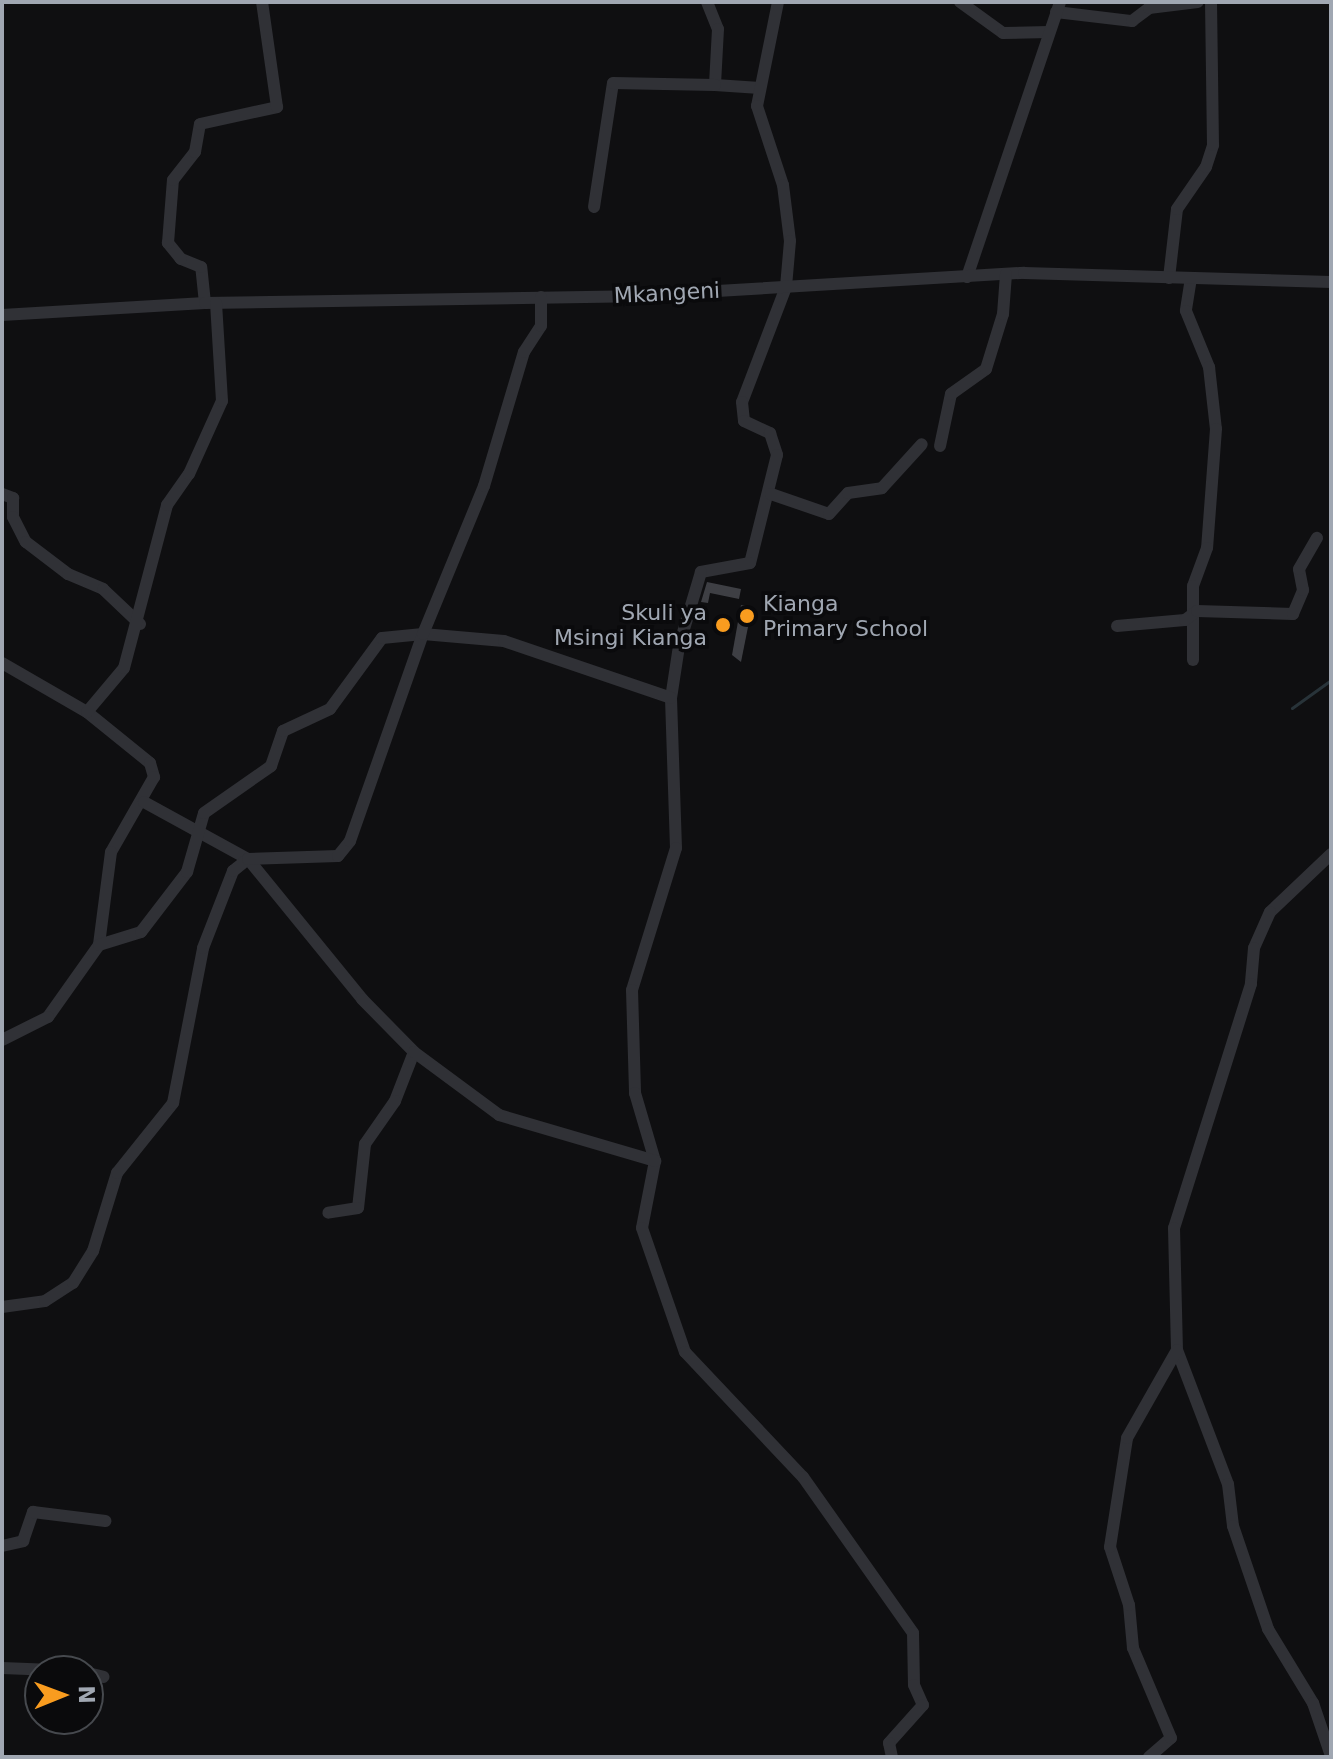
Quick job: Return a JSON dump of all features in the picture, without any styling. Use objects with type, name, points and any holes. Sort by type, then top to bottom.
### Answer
[{"type":"street","points":[[87,712],[124,668],[140,624],[151,555],[167,505],[189,474],[222,401],[211,303],[201,267],[181,259],[168,243],[173,180],[195,152],[200,124],[277,107],[262,2]]},
{"type":"street","points":[[707,2],[718,29],[715,85]]},
{"type":"street","points":[[778,2],[760,88],[759,120],[785,199],[790,241],[786,287],[742,402],[744,421],[770,433],[774,444],[771,494],[750,563],[701,572],[671,698],[676,848],[632,990],[635,1093],[655,1161],[642,1228],[685,1352],[803,1477],[913,1633],[914,1685],[923,1705],[889,1743],[892,1757]]},
{"type":"street","points":[[960,2],[1003,33],[1049,32]]},
{"type":"street","points":[[967,277],[1058,7],[1132,21],[1149,8],[1198,2]]},
{"type":"street","points":[[1169,278],[1177,209],[1206,167],[1213,145],[1211,2]]},
{"type":"street","points":[[594,207],[613,83],[760,88]]},
{"type":"street","points":[[940,446],[951,394],[986,369],[1003,314],[1006,274]]},
{"type":"street","name":"Mkangeni","points":[[2,315],[211,303],[541,297],[786,287],[1006,274],[1331,282]]},
{"type":"street","points":[[1191,278],[1186,311],[1209,367],[1216,429],[1207,548],[1193,586],[1197,611],[1193,660]]},
{"type":"street","points":[[2,1307],[62,1293],[89,1258],[117,1173],[173,1103],[203,948],[233,871],[248,859],[338,856],[350,841],[423,634],[484,486],[524,352],[541,326],[541,297]]},
{"type":"street","points":[[771,494],[829,514],[848,493],[882,488],[922,444]]},
{"type":"street","points":[[2,494],[13,498],[16,528],[26,542],[68,574],[103,589],[140,624]]},
{"type":"street","points":[[1117,626],[1185,620],[1197,611],[1293,614],[1303,590],[1299,569],[1317,538]]},
{"type":"street","points":[[99,945],[141,932],[167,903],[187,872],[204,813],[271,766],[283,731],[330,709],[382,638],[423,634],[504,641],[671,698]]},
{"type":"street","points":[[2,663],[87,712],[150,763],[154,777],[144,802],[107,866],[99,945],[48,1017],[2,1040]]},
{"type":"street","points":[[144,802],[199,829],[248,859],[357,994],[414,1052],[499,1115],[655,1161]]},
{"type":"street","points":[[1331,854],[1270,912],[1254,948],[1251,984],[1174,1228],[1177,1350],[1228,1484],[1233,1526],[1268,1629],[1313,1703],[1331,1756]]},
{"type":"street","points":[[328,1213],[358,1208],[365,1144],[395,1101],[414,1052]]},
{"type":"street","points":[[1149,1757],[1171,1738],[1133,1648],[1129,1605],[1110,1547],[1127,1438],[1177,1350]]},
{"type":"street","points":[[2,1546],[23,1541],[33,1512],[105,1521]]},
{"type":"street","points":[[2,1668],[24,1669]]},
{"type":"building","points":[[707,582],[741,589],[739,599],[710,593],[708,603],[701,602]]},
{"type":"building","name":"Kianga Primary School","points":[[741,605],[752,607],[741,662],[732,655]]},
{"type":"waterway","points":[[1292,708],[1331,680]]},
{"type":"place","name":"Kianga Primary School","points":[[747,616]]},
{"type":"place","name":"Skuli ya Msingi Kianga","points":[[723,625]]}]
